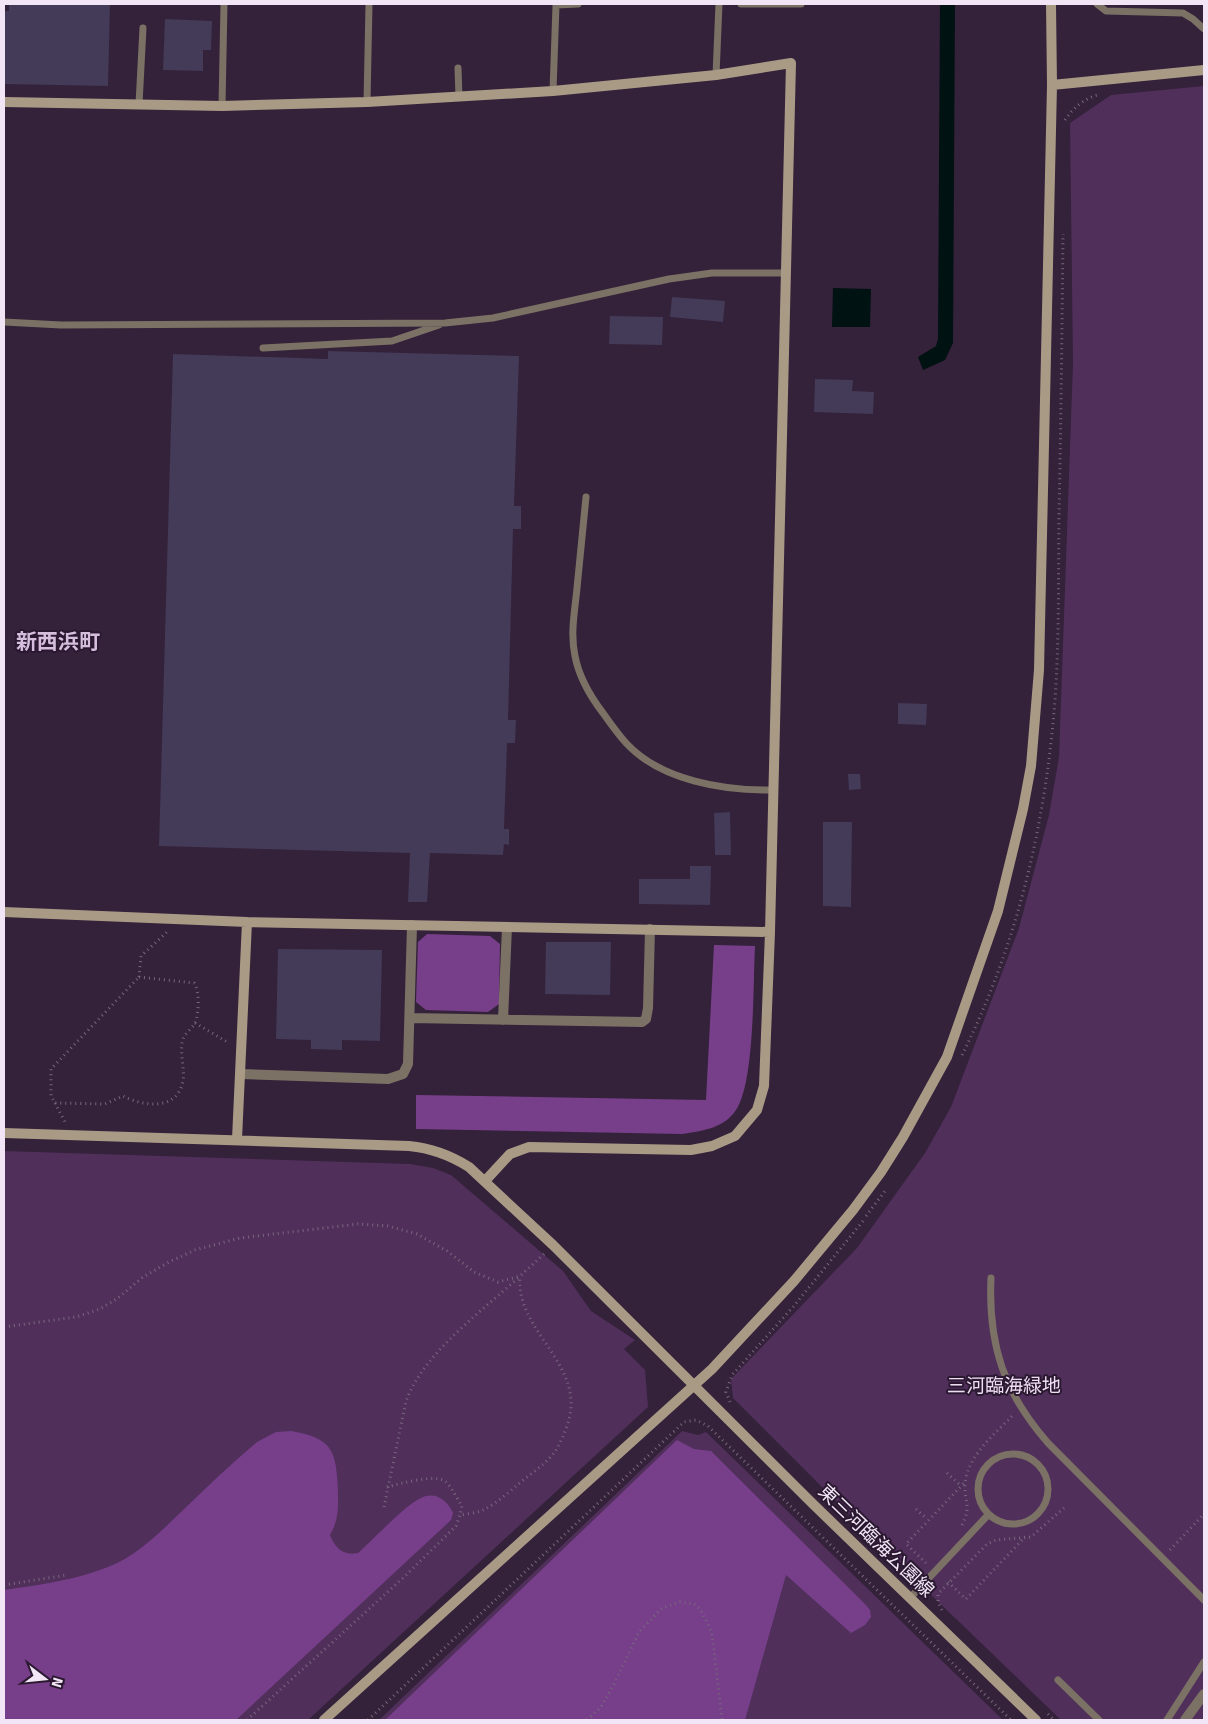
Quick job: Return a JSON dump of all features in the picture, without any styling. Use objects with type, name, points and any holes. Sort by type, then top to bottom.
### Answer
[{"type":"street","points":[[324,1720],[695,1385],[794,1282],[853,1210],[903,1137],[947,1057],[998,911],[1021,818],[1031,766],[1039,670],[1052,85],[1051,4]]},
{"type":"street","points":[[4,102],[222,106],[367,102],[553,91],[716,76],[791,63],[774,790],[764,1086],[757,1110],[735,1136],[712,1146],[691,1150],[520,1149],[510,1154],[485,1181]]},
{"type":"street","points":[[1052,85],[1204,70]]},
{"type":"street","points":[[4,912],[247,922],[770,932]]},
{"type":"street","points":[[237,1139],[247,922]]},
{"type":"street","points":[[241,1074],[399,1077],[406,1070],[408,1064],[412,925]]},
{"type":"street","points":[[503,1020],[507,927]]},
{"type":"street","points":[[410,1018],[642,1022],[646,1019],[648,1008],[650,929]]},
{"type":"street","name":"東三河臨海公園線","points":[[4,1133],[237,1139],[422,1147],[458,1160],[485,1181],[553,1245],[814,1505],[1036,1720]]},
{"type":"street","points":[[1185,1720],[1204,1694]]},
{"type":"lane","points":[[222,106],[224,4]]},
{"type":"lane","points":[[367,102],[368,4]]},
{"type":"lane","points":[[553,91],[556,6],[578,4]]},
{"type":"lane","points":[[716,76],[719,4]]},
{"type":"lane","points":[[741,4],[801,4]]},
{"type":"lane","points":[[1097,4],[1106,11],[1183,14],[1193,19],[1204,30]]},
{"type":"lane","points":[[139,104],[142,28]]},
{"type":"lane","points":[[458,68],[459,97]]},
{"type":"lane","points":[[4,322],[60,325],[445,323],[493,318],[669,280],[712,273],[786,272]]},
{"type":"lane","points":[[262,348],[392,341],[445,323]]},
{"type":"lane","points":[[586,498],[572,631],[575,655],[581,678],[593,700],[627,744],[646,759],[673,773],[697,784],[754,790],[774,790]]},
{"type":"lane","points":[[991,1278],[990,1308],[994,1341],[1000,1367],[1027,1419],[1048,1443],[1204,1600]]},
{"type":"lane","points":[[1009,1454],[1023,1455],[1036,1462],[1044,1471],[1048,1482],[1048,1494],[1041,1511],[1029,1521],[1018,1524],[1002,1523],[988,1515],[982,1506],[978,1489],[982,1473],[988,1464],[1000,1456],[1009,1454]]},
{"type":"lane","points":[[910,1598],[988,1515]]},
{"type":"lane","points":[[1167,1720],[1204,1662]]},
{"type":"lane","points":[[1058,1680],[1099,1720]]},
{"type":"path","points":[[1065,129],[1065,119],[1075,108],[1088,98],[1097,95]]},
{"type":"path","points":[[958,1064],[998,976],[1019,911],[1036,836],[1052,741],[1058,620],[1063,227]]},
{"type":"path","points":[[65,1122],[51,1096],[52,1069],[139,977],[141,956],[167,932]]},
{"type":"path","points":[[55,1103],[105,1104],[123,1096],[140,1104],[164,1104],[170,1101],[183,1082],[182,1040],[195,1023],[197,987],[194,983],[139,977]]},
{"type":"path","points":[[195,1023],[242,1051]]},
{"type":"path","points":[[732,1403],[727,1397],[726,1392],[732,1375],[835,1257],[880,1199],[890,1182]]},
{"type":"path","points":[[4,1327],[76,1317],[100,1309],[118,1298],[144,1276],[195,1250],[240,1238],[358,1224],[388,1226],[417,1234],[433,1242],[485,1278],[498,1282],[520,1276]]},
{"type":"path","points":[[384,1507],[406,1401],[412,1385],[430,1360],[553,1245]]},
{"type":"path","points":[[460,1516],[482,1510],[549,1460],[558,1449],[572,1412],[572,1402],[567,1381],[523,1304],[519,1286],[520,1276]]},
{"type":"path","points":[[956,1532],[962,1526],[968,1509],[965,1482],[974,1457],[1020,1407]]},
{"type":"path","points":[[368,1720],[684,1422],[696,1420],[708,1426],[1011,1720]]},
{"type":"path","points":[[948,1473],[960,1485]]},
{"type":"path","points":[[247,1720],[403,1578],[456,1526],[462,1506],[446,1482],[440,1479],[410,1480],[387,1487]]},
{"type":"path","points":[[926,1563],[906,1544],[927,1519],[965,1482]]},
{"type":"path","points":[[938,1602],[938,1594],[948,1582],[992,1541],[1024,1538],[1038,1533],[1066,1506]]},
{"type":"path","points":[[916,1509],[927,1519]]},
{"type":"path","points":[[1163,1558],[1204,1514]]},
{"type":"path","points":[[948,1582],[966,1599],[1024,1538]]},
{"type":"path","points":[[900,1571],[914,1575],[932,1557]]},
{"type":"path","points":[[4,1585],[68,1575]]},
{"type":"path","points":[[587,1720],[601,1707],[639,1632],[662,1608],[680,1602],[694,1604],[700,1609],[712,1633],[722,1720]]},
{"type":"green space","name":"三河臨海緑地","points":[[1204,86],[1204,1720],[1061,1720],[901,1566],[733,1398],[731,1379],[857,1248],[925,1153],[951,1107],[1019,928],[1049,815],[1059,757],[1073,363],[1070,123],[1111,95]]},
{"type":"green space","points":[[4,1151],[410,1164],[433,1168],[451,1175],[563,1271],[591,1311],[635,1340],[624,1349],[645,1370],[648,1407],[308,1720],[4,1720]]},
{"type":"green space","points":[[682,1431],[698,1435],[706,1432],[1003,1720],[379,1720]]},
{"type":"shaded area","points":[[940,4],[955,4],[953,343],[945,360],[923,370],[918,357],[936,346],[938,339]]},
{"type":"shaded area","points":[[833,288],[871,289],[870,327],[832,327]]},
{"type":"shaded area","points":[[427,934],[490,936],[500,944],[499,1004],[488,1012],[426,1010],[416,1002],[418,942]]},
{"type":"shaded area","points":[[714,945],[755,946],[752,1031],[747,1078],[736,1110],[719,1125],[705,1130],[682,1134],[416,1129],[416,1095],[706,1100]]},
{"type":"shaded area","points":[[291,1431],[316,1438],[330,1448],[336,1465],[338,1508],[335,1524],[330,1535],[334,1544],[340,1550],[353,1554],[358,1553],[414,1502],[426,1496],[436,1496],[444,1501],[453,1513],[451,1520],[236,1720],[4,1720],[4,1590],[70,1579],[95,1572],[129,1557],[156,1536],[257,1442],[276,1432]]},
{"type":"shaded area","points":[[677,1440],[694,1449],[711,1451],[864,1603],[870,1610],[871,1617],[865,1625],[851,1633],[786,1575],[745,1720],[385,1720]]},
{"type":"building","points":[[9,4],[110,5],[108,86],[4,84],[4,11],[9,11]]},
{"type":"building","points":[[165,19],[212,21],[211,50],[203,50],[203,71],[163,70]]},
{"type":"building","points":[[672,297],[725,301],[723,322],[670,317]]},
{"type":"building","points":[[610,316],[663,317],[662,345],[609,344]]},
{"type":"building","points":[[328,351],[519,356],[514,506],[521,506],[521,529],[513,529],[508,720],[516,720],[515,743],[507,743],[504,829],[509,829],[509,845],[504,844],[503,855],[430,853],[427,902],[408,902],[410,853],[159,846],[173,354],[328,359]]},
{"type":"building","points":[[815,379],[853,380],[852,391],[874,392],[873,414],[814,412]]},
{"type":"building","points":[[898,703],[927,704],[926,725],[898,724]]},
{"type":"building","points":[[848,774],[860,774],[861,789],[849,790]]},
{"type":"building","points":[[730,812],[731,855],[715,855],[714,813]]},
{"type":"building","points":[[823,822],[852,822],[851,907],[823,906]]},
{"type":"building","points":[[690,866],[711,866],[710,905],[639,904],[639,879],[690,879]]},
{"type":"building","points":[[546,942],[611,942],[610,995],[545,994]]},
{"type":"building","points":[[278,949],[382,950],[380,1041],[342,1040],[342,1050],[311,1049],[311,1040],[276,1039]]},
{"type":"district","name":"新西浜町","points":[[58,642]]}]
